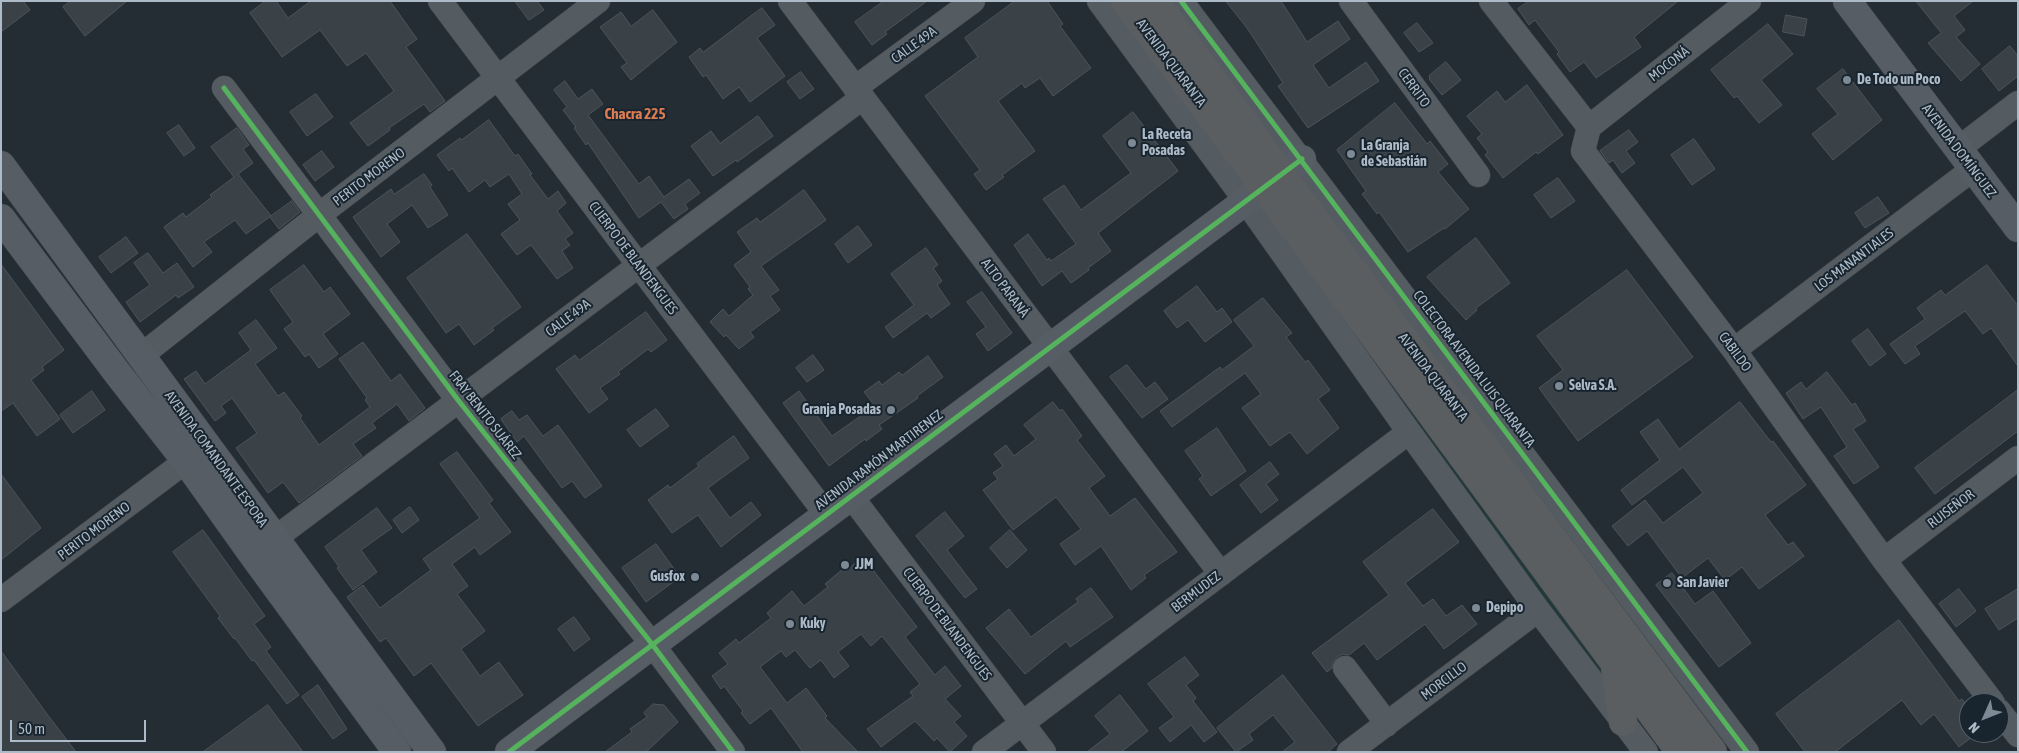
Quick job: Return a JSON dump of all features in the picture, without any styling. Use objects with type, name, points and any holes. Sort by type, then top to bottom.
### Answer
[{"type":"highway","name":"AVENIDA QUARANTA","points":[[1125,1],[1273,180],[1713,752]]},
{"type":"highway","name":"AVENIDA QUARANTA","points":[[1155,1],[1273,180],[1615,664],[1680,752]]},
{"type":"highway","points":[[1615,664],[1623,722]]},
{"type":"main road","name":"AVENIDA DOMÍNGUEZ","points":[[1847,1],[2018,228]]},
{"type":"main road","name":"AVENIDA COMANDANTE ESPORA","points":[[1,165],[432,752]]},
{"type":"main road","name":"AVENIDA RAMÓN MARTIRENEZ","points":[[509,752],[1273,180]]},
{"type":"main road","name":"AVENIDA COMANDANTE ESPORA","points":[[5,232],[186,461],[252,555],[398,752]]},
{"type":"street","name":"CUERPO DE BLANDENGUES","points":[[440,1],[826,514]]},
{"type":"street","name":"PERITO MORENO","points":[[142,355],[319,215],[598,1]]},
{"type":"street","name":"ALTO PARANÁ","points":[[790,1],[1221,574]]},
{"type":"street","name":"CALLE 49A","points":[[274,539],[638,265],[859,93],[973,1]]},
{"type":"street","name":"COLECTORA AVENIDA LUIS QUARANTA","points":[[1099,1],[1273,180],[1747,752]]},
{"type":"street","name":"COLECTORA AVENIDA LUIS QUARANTA","points":[[1181,1],[1273,180],[1409,432],[1538,610],[1646,752]]},
{"type":"street","name":"CERRITO","points":[[1351,1],[1478,176]]},
{"type":"street","points":[[1491,1],[1589,127]]},
{"type":"street","name":"MOCONÁ","points":[[1589,127],[1749,1]]},
{"type":"street","name":"FRAY BENITO SUÁREZ","points":[[224,88],[458,400],[652,644],[733,752]]},
{"type":"street","name":"LOS MANANTIALES","points":[[1734,350],[1966,159],[2018,103]]},
{"type":"street","name":"CABILDO","points":[[1589,127],[1583,151],[1734,350],[1884,560],[1985,693]]},
{"type":"street","name":"BERMUDEZ","points":[[984,752],[1409,432]]},
{"type":"street","name":"RUISEÑOR","points":[[1884,560],[2018,458]]},
{"type":"street","name":"PERITO MORENO","points":[[1,600],[186,461]]},
{"type":"street","name":"CUERPO DE BLANDENGUES","points":[[851,496],[1044,752]]},
{"type":"street","name":"MORCILLO","points":[[1349,752],[1538,610]]},
{"type":"street","points":[[1345,668],[1386,725]]},
{"type":"street","points":[[2009,724],[2018,736]]},
{"type":"green space","points":[[1283,222],[1609,671],[1610,692],[1274,229]]},
{"type":"building","points":[[1,1],[23,1],[30,10],[1,32]]},
{"type":"building","points":[[71,1],[127,1],[85,36],[63,7]]},
{"type":"building","points":[[266,1],[276,1],[288,18],[311,1],[390,1],[417,39],[406,47],[445,101],[430,112],[424,104],[389,128],[390,130],[368,146],[350,123],[394,91],[366,53],[347,66],[320,30],[282,57],[250,13]]},
{"type":"building","points":[[515,1],[537,1],[544,10],[529,20]]},
{"type":"building","points":[[884,1],[927,1],[885,32],[887,34],[872,45],[855,22]]},
{"type":"building","points":[[1015,1],[1047,1],[1063,24],[1060,26],[1091,68],[1053,96],[1040,78],[1025,88],[1022,83],[998,101],[1035,151],[1002,175],[1004,177],[986,190],[974,174],[980,170],[925,96],[978,57],[965,38]]},
{"type":"building","points":[[1226,1],[1281,1],[1307,42],[1338,21],[1350,39],[1313,65],[1329,88],[1366,62],[1379,81],[1308,128],[1278,86],[1283,83],[1247,28]]},
{"type":"building","points":[[1529,1],[1678,1],[1634,37],[1641,47],[1596,78],[1584,62],[1570,72],[1557,54],[1559,52],[1535,20],[1529,25],[1518,9]]},
{"type":"building","points":[[1916,1],[1973,1],[1954,16],[1965,30],[1956,37],[1980,64],[1961,81],[1928,43],[1941,33]]},
{"type":"building","points":[[762,8],[775,25],[757,38],[785,76],[750,102],[739,87],[723,99],[706,75],[703,77],[689,57],[700,48],[703,52]]},
{"type":"building","points":[[653,10],[677,42],[631,80],[621,67],[627,63],[600,27],[621,12],[631,26]]},
{"type":"building","points":[[1786,15],[1807,19],[1804,36],[1783,32]]},
{"type":"building","points":[[1417,23],[1433,43],[1419,52],[1404,33]]},
{"type":"building","points":[[1768,24],[1793,54],[1761,80],[1782,105],[1759,123],[1737,96],[1734,98],[1711,70]]},
{"type":"building","points":[[2010,46],[2018,56],[2018,76],[1999,91],[1982,69]]},
{"type":"building","points":[[1446,62],[1461,80],[1442,95],[1429,79],[1429,76]]},
{"type":"building","points":[[1843,69],[1882,120],[1833,160],[1812,134],[1838,114],[1817,89]]},
{"type":"building","points":[[801,72],[814,89],[800,99],[787,82]]},
{"type":"building","points":[[565,81],[578,99],[592,89],[603,104],[588,115],[639,184],[649,176],[664,197],[689,179],[700,193],[685,204],[688,209],[674,219],[661,202],[639,218],[563,110],[567,107],[554,90]]},
{"type":"building","points":[[1527,85],[1563,135],[1538,154],[1536,152],[1503,178],[1485,155],[1488,152],[1477,138],[1482,134],[1467,116],[1497,91],[1505,102]]},
{"type":"building","points":[[316,94],[333,117],[307,136],[290,112]]},
{"type":"building","points":[[1395,103],[1427,144],[1430,141],[1448,164],[1438,172],[1469,209],[1445,229],[1408,252],[1379,212],[1377,214],[1362,194],[1366,191],[1337,150]]},
{"type":"building","points":[[1133,112],[1178,171],[1098,233],[1111,251],[1088,268],[1089,270],[1071,283],[1062,271],[1042,286],[1014,245],[1028,234],[1047,260],[1049,258],[1051,261],[1076,244],[1043,199],[1064,185],[1081,210],[1131,173],[1103,136]]},
{"type":"building","points":[[758,116],[773,136],[737,162],[736,160],[713,176],[691,146],[711,131],[720,143]]},
{"type":"building","points":[[489,120],[515,156],[518,154],[532,174],[530,175],[548,199],[558,191],[566,203],[557,211],[573,233],[565,239],[570,245],[562,251],[573,268],[557,279],[531,245],[517,255],[501,234],[520,220],[508,204],[522,194],[509,174],[490,187],[485,180],[469,192],[452,168],[449,171],[437,155]]},
{"type":"building","points":[[179,125],[195,148],[184,156],[167,133]]},
{"type":"building","points":[[237,128],[249,145],[243,149],[253,163],[238,174],[271,216],[246,234],[235,220],[204,242],[212,252],[193,267],[164,227],[183,213],[186,217],[212,197],[210,195],[234,177],[211,147]]},
{"type":"building","points":[[1629,130],[1638,142],[1626,151],[1635,163],[1622,173],[1613,160],[1609,163],[1600,151]]},
{"type":"building","points":[[1694,139],[1715,169],[1692,185],[1671,155]]},
{"type":"building","points":[[322,151],[334,167],[315,181],[303,165]]},
{"type":"building","points":[[424,174],[448,215],[428,228],[412,205],[387,224],[400,242],[381,257],[353,217],[391,189],[394,194]]},
{"type":"building","points":[[1558,178],[1575,201],[1551,218],[1534,195]]},
{"type":"building","points":[[804,190],[826,220],[761,266],[779,290],[770,296],[780,310],[750,332],[754,337],[739,349],[710,322],[723,309],[729,316],[753,295],[748,289],[750,287],[734,265],[751,252],[737,232],[757,218],[760,222]]},
{"type":"building","points":[[1878,197],[1889,213],[1865,228],[1855,213]]},
{"type":"building","points":[[292,201],[300,212],[279,229],[270,217]]},
{"type":"building","points":[[858,226],[872,245],[848,263],[835,244]]},
{"type":"building","points":[[467,234],[521,307],[492,328],[494,330],[474,345],[459,324],[446,333],[407,278]]},
{"type":"building","points":[[126,237],[138,253],[111,273],[99,257]]},
{"type":"building","points":[[1476,238],[1510,283],[1476,308],[1477,310],[1466,320],[1427,277]]},
{"type":"building","points":[[926,248],[938,265],[933,268],[942,281],[937,285],[950,304],[931,318],[927,313],[893,338],[885,327],[914,305],[891,274]]},
{"type":"building","points":[[148,253],[163,273],[177,263],[194,287],[178,298],[176,295],[140,322],[126,302],[150,285],[134,263]]},
{"type":"building","points":[[1,264],[64,350],[42,367],[44,370],[31,380],[60,419],[37,436],[13,403],[1,411]]},
{"type":"building","points":[[304,265],[324,292],[330,287],[350,314],[323,334],[338,354],[319,368],[309,354],[305,357],[284,329],[293,322],[270,290]]},
{"type":"building","points":[[1987,265],[2018,306],[2018,366],[1991,328],[1983,334],[1965,311],[1915,346],[1920,354],[1905,364],[1890,344],[1925,319],[1917,308],[1941,290],[1945,295]]},
{"type":"building","points":[[1627,270],[1693,357],[1578,441],[1539,388],[1563,370],[1537,336]]},
{"type":"building","points":[[1197,286],[1217,312],[1222,308],[1232,322],[1205,342],[1188,320],[1177,328],[1164,311]]},
{"type":"building","points":[[982,292],[1012,333],[988,351],[976,334],[986,327],[967,302]]},
{"type":"building","points":[[1263,298],[1292,333],[1286,337],[1305,362],[1308,360],[1330,390],[1318,399],[1339,428],[1307,454],[1290,432],[1270,446],[1242,408],[1261,394],[1245,373],[1172,427],[1160,411],[1220,367],[1222,370],[1254,346],[1234,320]]},
{"type":"building","points":[[646,312],[667,340],[651,352],[648,349],[618,372],[620,374],[600,388],[608,399],[589,413],[556,369],[575,355],[579,360]]},
{"type":"building","points":[[256,320],[277,348],[255,364],[278,396],[284,392],[302,416],[300,418],[319,445],[370,407],[365,400],[367,398],[339,359],[363,342],[391,381],[400,374],[425,408],[409,421],[397,404],[372,423],[376,428],[353,444],[362,456],[299,503],[283,482],[268,493],[236,448],[257,433],[232,398],[221,406],[226,413],[215,421],[184,379],[196,371],[205,384],[251,350],[239,333]]},
{"type":"building","points":[[1868,329],[1886,354],[1870,366],[1852,341]]},
{"type":"building","points":[[813,355],[824,370],[807,382],[796,368]]},
{"type":"building","points":[[928,356],[943,377],[917,396],[918,398],[879,425],[882,429],[866,441],[865,439],[829,466],[783,403],[799,391],[832,436],[875,406],[864,392],[879,381],[882,385],[899,372],[902,375]]},
{"type":"building","points":[[1127,365],[1146,389],[1155,382],[1168,399],[1142,418],[1110,377]]},
{"type":"building","points":[[1827,372],[1852,405],[1855,403],[1866,421],[1853,429],[1879,467],[1854,484],[1834,456],[1847,447],[1821,407],[1803,419],[1786,393],[1801,382],[1806,389]]},
{"type":"building","points":[[2018,390],[2018,431],[1935,494],[1915,468]]},
{"type":"building","points":[[92,391],[105,410],[73,433],[60,415]]},
{"type":"building","points":[[1053,402],[1060,411],[1062,409],[1082,436],[1077,440],[1105,476],[1089,488],[1110,516],[1135,498],[1177,552],[1144,575],[1146,578],[1131,590],[1101,546],[1075,565],[1060,544],[1081,529],[1056,497],[1013,530],[983,490],[998,479],[993,473],[1003,466],[994,454],[1006,445],[1014,456],[1036,439],[1024,425]]},
{"type":"building","points":[[1740,402],[1771,442],[1773,441],[1806,485],[1765,515],[1788,545],[1793,542],[1804,556],[1759,589],[1742,567],[1725,580],[1708,558],[1682,578],[1647,531],[1628,546],[1612,526],[1645,500],[1663,523],[1703,493],[1683,467],[1632,505],[1621,490],[1660,460],[1640,432],[1658,419],[1679,449]]},
{"type":"building","points":[[656,409],[669,426],[640,447],[627,430]]},
{"type":"building","points":[[512,411],[519,420],[527,415],[543,436],[558,425],[602,486],[585,498],[572,481],[562,488],[524,436],[517,442],[501,419]]},
{"type":"building","points":[[1217,428],[1246,471],[1211,496],[1199,479],[1203,476],[1185,451]]},
{"type":"building","points":[[734,436],[749,458],[708,488],[730,518],[751,502],[761,515],[721,547],[698,515],[672,533],[648,500],[668,485],[670,488],[699,466],[697,464]]},
{"type":"building","points":[[457,452],[493,500],[489,503],[511,532],[480,555],[475,547],[452,564],[468,586],[457,594],[485,631],[461,649],[480,676],[499,662],[523,695],[478,726],[431,663],[414,676],[386,638],[380,642],[347,597],[363,585],[380,608],[431,570],[423,559],[480,518],[440,464]]},
{"type":"building","points":[[1270,462],[1279,474],[1266,484],[1278,500],[1261,513],[1240,485]]},
{"type":"building","points":[[1,474],[41,528],[1,560]]},
{"type":"building","points":[[410,507],[419,520],[402,533],[393,520]]},
{"type":"building","points":[[377,508],[392,528],[361,550],[377,572],[353,590],[325,547]]},
{"type":"building","points":[[1433,509],[1459,542],[1405,583],[1423,606],[1433,599],[1446,616],[1462,605],[1477,624],[1444,649],[1425,624],[1377,660],[1364,643],[1349,655],[1343,654],[1337,657],[1333,662],[1332,668],[1327,672],[1312,653],[1389,595],[1363,562]]},
{"type":"building","points":[[945,512],[964,536],[947,550],[977,589],[965,598],[916,536]]},
{"type":"building","points":[[203,530],[265,616],[254,624],[271,647],[266,651],[299,695],[287,704],[254,660],[252,661],[218,618],[220,616],[173,552]]},
{"type":"building","points":[[1010,530],[1027,550],[1007,568],[990,548]]},
{"type":"building","points":[[656,544],[680,577],[646,602],[622,568]]},
{"type":"building","points":[[863,557],[917,627],[905,637],[935,675],[945,666],[961,686],[945,699],[961,716],[954,722],[967,736],[950,752],[937,738],[934,741],[915,721],[881,747],[867,729],[913,696],[910,692],[920,684],[882,636],[871,646],[861,634],[838,652],[849,666],[834,678],[821,660],[810,668],[795,650],[786,657],[781,651],[760,667],[787,703],[806,688],[827,716],[825,718],[858,752],[803,752],[771,708],[750,724],[741,713],[743,711],[724,686],[721,689],[712,676],[728,664],[719,653],[736,639],[739,643],[771,618],[767,613],[792,591],[804,606],[828,587],[825,584],[843,569],[845,571]]},
{"type":"building","points":[[1672,573],[1695,604],[1713,591],[1751,643],[1719,667],[1656,585]]},
{"type":"building","points":[[1091,588],[1113,617],[1070,647],[1066,641],[1025,674],[986,628],[1009,609],[1031,637],[1078,602],[1076,599]]},
{"type":"building","points":[[1959,589],[1976,611],[1956,627],[1939,604]]},
{"type":"building","points":[[2018,589],[2018,618],[1999,630],[1985,609]]},
{"type":"building","points":[[574,617],[590,639],[574,651],[558,629]]},
{"type":"building","points":[[1899,620],[1959,701],[1959,743],[1964,743],[1959,747],[1934,714],[1921,725],[1902,700],[1835,752],[1805,752],[1776,714]]},
{"type":"building","points":[[1,651],[47,714],[76,752],[1,752]]},
{"type":"building","points":[[1185,657],[1199,675],[1186,685],[1196,698],[1193,701],[1217,732],[1204,742],[1191,725],[1170,742],[1159,728],[1174,717],[1148,684]]},
{"type":"building","points":[[1283,675],[1337,744],[1328,752],[1282,752],[1295,742],[1273,715],[1249,734],[1253,740],[1236,752],[1217,728]]},
{"type":"building","points":[[318,685],[347,729],[333,739],[302,697]]},
{"type":"building","points":[[1120,695],[1148,731],[1121,752],[1087,752],[1110,734],[1095,716]]},
{"type":"building","points":[[653,704],[664,705],[678,722],[646,752],[605,752],[632,732],[630,729],[647,717],[644,713]]},
{"type":"building","points":[[268,705],[303,752],[203,752]]},
{"type":"cycle path","points":[[1181,1],[1747,752]]},
{"type":"cycle path","points":[[224,88],[458,400],[652,644],[733,752]]},
{"type":"cycle path","points":[[509,752],[1302,159]]},
{"type":"place","name":"De Todo un Poco","points":[[1847,80]]},
{"type":"place","name":"La Receta Posadas","points":[[1132,143]]},
{"type":"place","name":"La Granja de Sebastián","points":[[1351,154]]},
{"type":"place","name":"Selva S.A.","points":[[1559,386]]},
{"type":"place","name":"Granja Posadas","points":[[891,410]]},
{"type":"place","name":"JJM","points":[[845,565]]},
{"type":"place","name":"Gusfox","points":[[695,577]]},
{"type":"place","name":"San Javier","points":[[1667,583]]},
{"type":"place","name":"Depipo","points":[[1476,608]]},
{"type":"place","name":"Kuky","points":[[790,624]]},
{"type":"district","name":"Chacra 225","points":[[635,114]]}]
